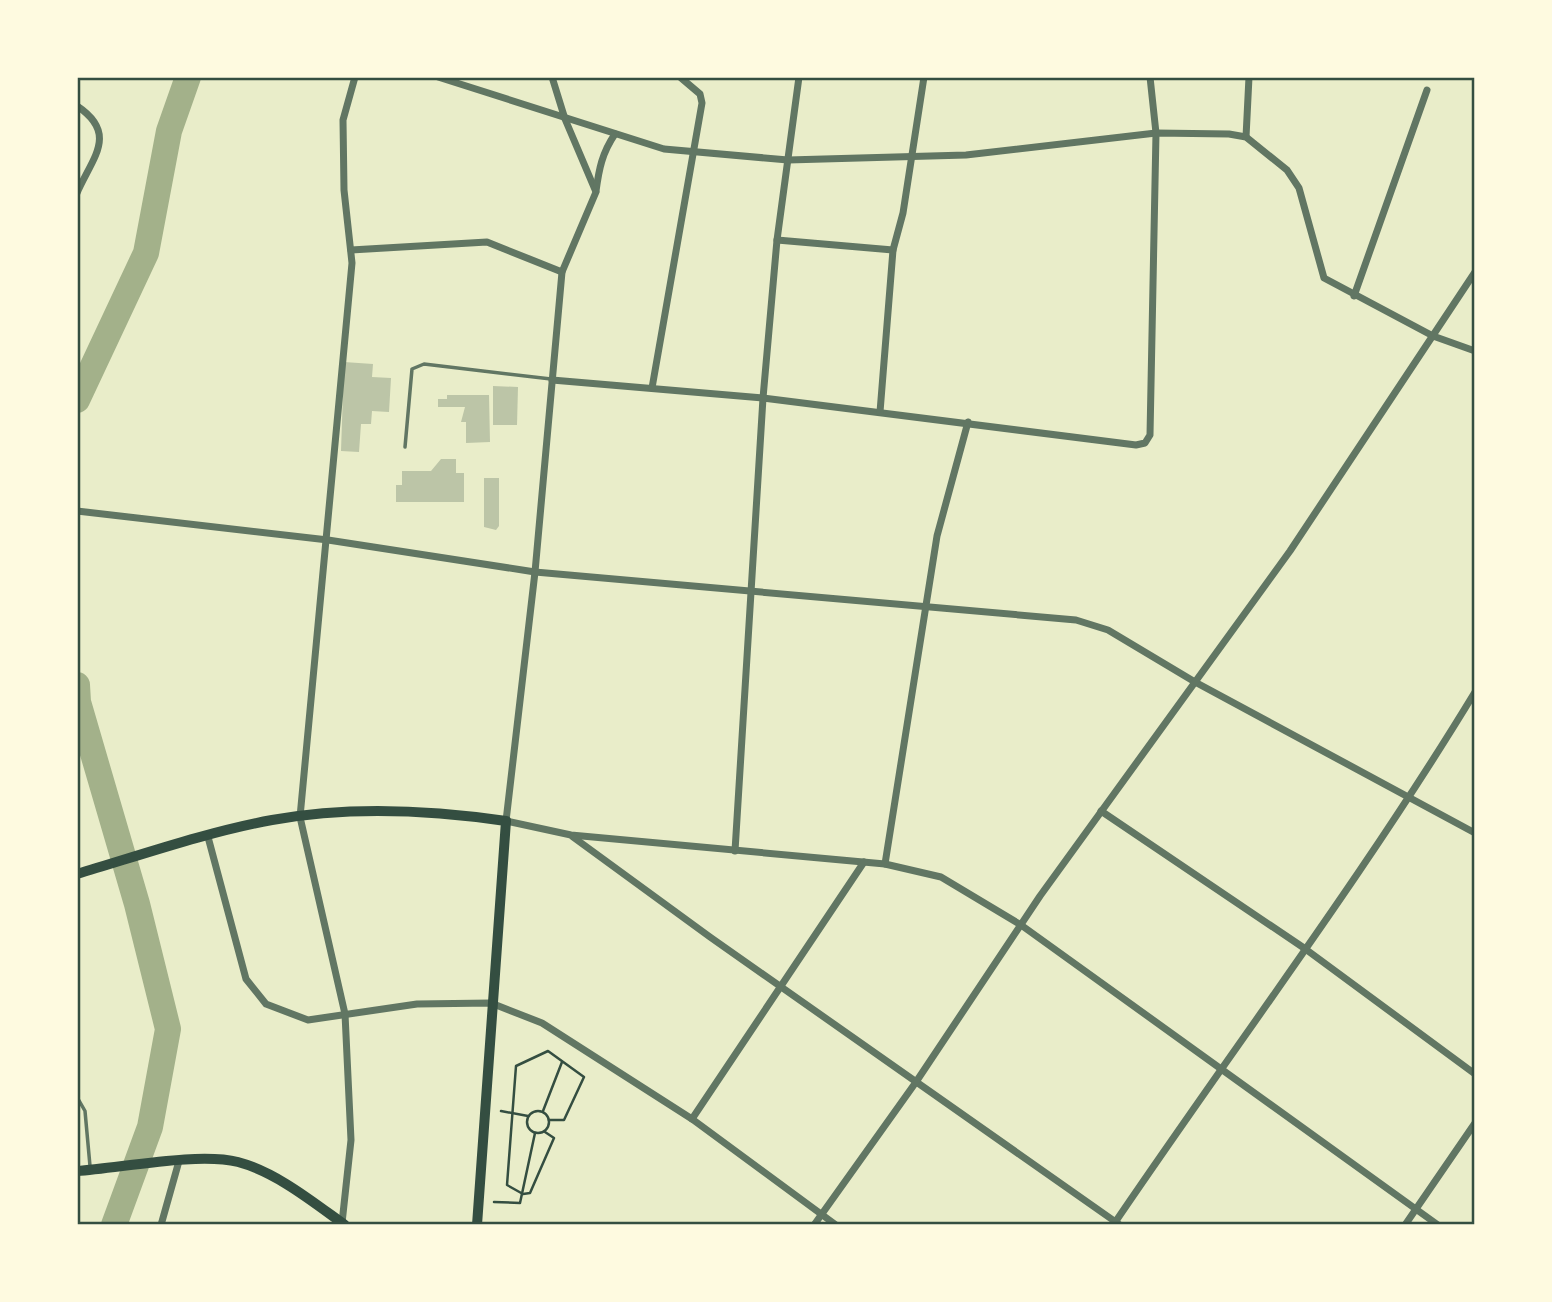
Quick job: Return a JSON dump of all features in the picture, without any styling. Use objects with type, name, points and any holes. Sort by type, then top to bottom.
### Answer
[{"type":"main road","points":[[77,874],[272,820],[377,811],[506,821],[477,1225]]},
{"type":"main road","points":[[77,1171],[179,1161],[236,1161],[257,1168],[343,1224]]},
{"type":"street","points":[[343,1224],[351,1140],[345,1014],[300,817],[328,540],[351,250],[344,190],[343,120],[355,77]]},
{"type":"street","points":[[438,77],[664,149],[788,160],[966,155],[1156,133],[1229,134],[1246,137],[1287,170],[1299,188],[1324,278],[1433,336],[1475,351]]},
{"type":"street","points":[[552,77],[565,119],[596,192]]},
{"type":"street","points":[[652,388],[702,103],[700,94],[680,77]]},
{"type":"street","points":[[735,851],[763,398],[777,240],[799,77]]},
{"type":"street","points":[[880,412],[893,250],[912,157],[924,77]]},
{"type":"street","points":[[552,380],[763,398],[1136,445],[1145,443],[1150,435],[1156,133],[1150,77]]},
{"type":"street","points":[[1246,137],[1249,77]]},
{"type":"street","points":[[1354,296],[1427,90]]},
{"type":"street","points":[[77,106],[94,119],[100,137],[99,149],[77,193]]},
{"type":"street","points":[[615,134],[599,165],[596,192],[562,272],[535,572],[506,821],[570,835],[884,864],[941,877],[1021,925],[1438,1225]]},
{"type":"street","points":[[777,240],[893,250]]},
{"type":"street","points":[[351,250],[486,242],[562,272]]},
{"type":"street","points":[[814,1225],[916,1082],[1101,811],[1290,551],[1475,272]]},
{"type":"street","points":[[884,864],[937,536],[968,422]]},
{"type":"street","points":[[77,511],[328,540],[535,572],[1076,620],[1108,630],[1195,682],[1475,832]]},
{"type":"street","points":[[570,835],[1117,1224],[1219,1069],[1411,798],[1475,692]]},
{"type":"street","points":[[1101,811],[1304,948],[1475,1074]]},
{"type":"street","points":[[208,837],[246,979],[266,1004],[308,1020],[417,1004],[491,1003],[542,1023],[692,1119],[836,1225]]},
{"type":"street","points":[[692,1119],[864,862]]},
{"type":"street","points":[[1405,1225],[1475,1123]]},
{"type":"street","points":[[161,1225],[179,1161]]},
{"type":"lane","points":[[405,447],[412,369],[424,364],[552,380]]},
{"type":"lane","points":[[77,1097],[85,1111],[90,1170]]},
{"type":"path","points":[[528,1116],[527,1127],[534,1133],[545,1132],[554,1138],[530,1194],[523,1194],[507,1185],[516,1066],[548,1051],[584,1077],[564,1120],[549,1120]]},
{"type":"path","points":[[543,1111],[562,1062]]},
{"type":"path","points":[[501,1111],[528,1116],[543,1111]]},
{"type":"path","points":[[543,1111],[549,1120]]},
{"type":"path","points":[[545,1132],[549,1120]]},
{"type":"path","points":[[494,1202],[520,1203],[534,1133]]},
{"type":"building","points":[[344,362],[373,364],[372,377],[391,378],[389,412],[372,411],[371,424],[361,424],[359,452],[341,451]]},
{"type":"building","points":[[493,386],[518,387],[517,425],[493,425]]},
{"type":"building","points":[[447,395],[489,395],[490,442],[466,443],[466,422],[461,422],[465,407],[438,407],[438,399],[447,399]]},
{"type":"building","points":[[441,459],[456,459],[456,473],[464,473],[464,502],[396,502],[396,485],[402,485],[402,471],[431,471]]},
{"type":"building","points":[[484,478],[499,478],[499,526],[496,530],[484,527]]},
{"type":"waterway","points":[[77,400],[146,253],[169,131],[188,77]]},
{"type":"waterway","points":[[77,685],[78,702],[137,904],[168,1029],[150,1127],[114,1225]]}]
